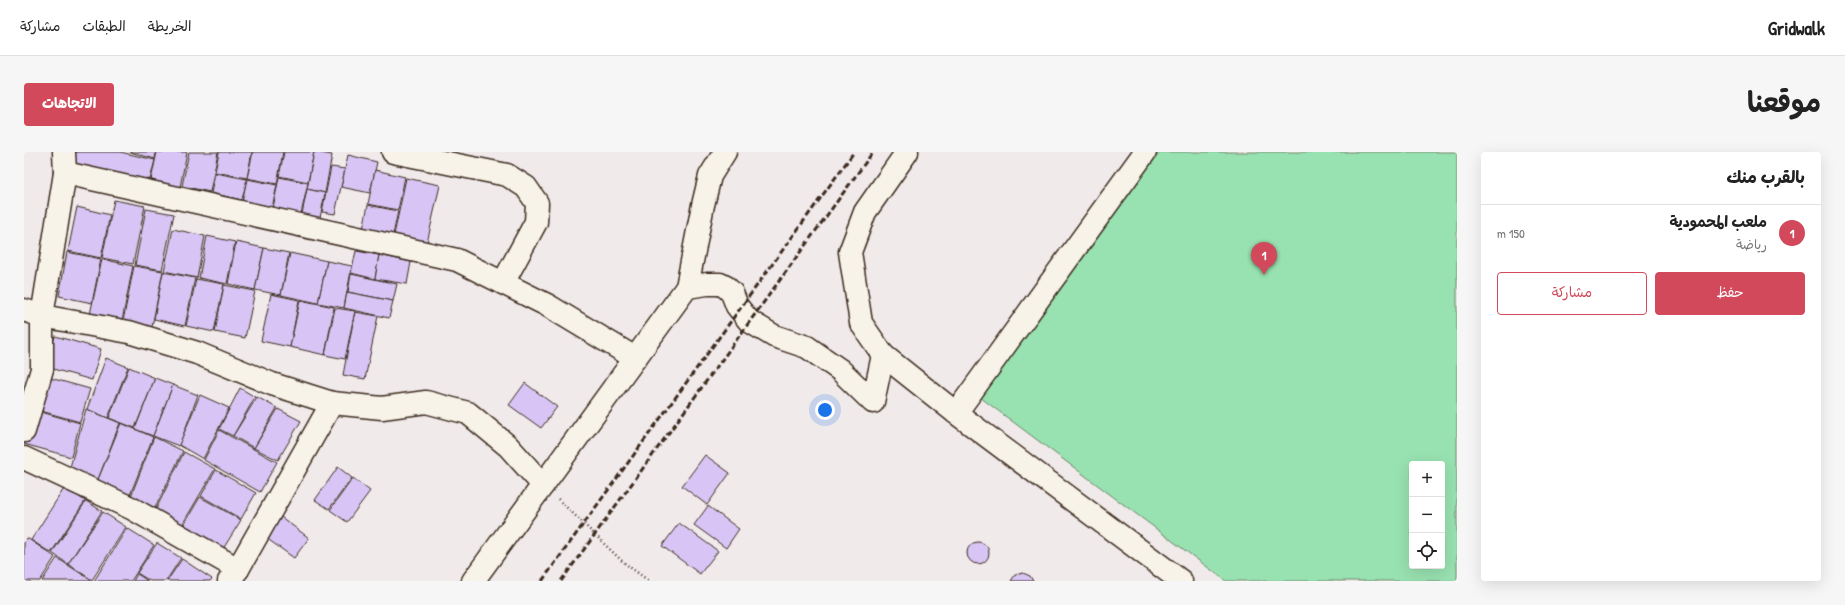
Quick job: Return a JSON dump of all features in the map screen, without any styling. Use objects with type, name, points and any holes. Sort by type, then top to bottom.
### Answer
[{"type":"street","points":[[393,152],[507,175],[526,186],[537,203],[536,222],[503,283]]},
{"type":"street","points":[[473,581],[688,287],[710,176],[725,152]]},
{"type":"street","points":[[908,152],[865,212],[850,252],[861,323],[883,355],[956,413],[1181,581]]},
{"type":"street","points":[[956,413],[1145,152]]},
{"type":"street","points":[[24,431],[42,369],[33,313],[64,162],[457,260],[547,305],[635,358]]},
{"type":"street","points":[[688,287],[708,284],[720,284],[726,287],[732,293],[737,306],[749,321],[774,336],[807,347],[840,370],[873,402],[883,355]]},
{"type":"street","points":[[33,313],[129,332],[197,354],[272,384],[332,403],[382,408],[426,402],[468,413],[508,446],[543,485]]},
{"type":"street","points":[[24,458],[131,508],[234,575],[332,403]]},
{"type":"path","points":[[543,485],[623,562],[649,581]]},
{"type":"green space","points":[[1160,152],[1457,152],[1457,581],[1226,581],[981,398]]},
{"type":"building","points":[[74,152],[120,152],[155,160],[149,184],[71,167]]},
{"type":"building","points":[[130,152],[156,152],[155,159]]},
{"type":"building","points":[[157,152],[187,152],[180,187],[151,180]]},
{"type":"building","points":[[189,152],[218,152],[210,192],[182,186]]},
{"type":"building","points":[[219,152],[252,152],[247,178],[215,172]]},
{"type":"building","points":[[253,152],[283,152],[277,184],[247,178]]},
{"type":"building","points":[[284,152],[314,152],[308,182],[279,176]]},
{"type":"building","points":[[314,152],[332,155],[325,193],[307,189]]},
{"type":"building","points":[[348,155],[377,162],[370,193],[341,187]]},
{"type":"building","points":[[331,167],[345,169],[335,214],[322,212]]},
{"type":"building","points":[[375,170],[405,177],[398,210],[368,204]]},
{"type":"building","points":[[215,173],[247,179],[242,200],[211,193]]},
{"type":"building","points":[[279,177],[308,183],[301,214],[273,208]]},
{"type":"building","points":[[406,178],[440,185],[427,243],[394,235]]},
{"type":"building","points":[[247,179],[277,185],[272,208],[242,202]]},
{"type":"building","points":[[307,189],[325,193],[320,218],[302,214]]},
{"type":"building","points":[[114,200],[145,206],[133,264],[102,258]]},
{"type":"building","points":[[368,205],[398,211],[393,235],[363,229]]},
{"type":"building","points":[[77,207],[110,215],[101,258],[68,251]]},
{"type":"building","points":[[146,209],[174,214],[162,270],[135,265]]},
{"type":"building","points":[[173,229],[205,236],[197,278],[164,271]]},
{"type":"building","points":[[207,236],[235,242],[227,284],[199,278]]},
{"type":"building","points":[[236,242],[264,248],[255,290],[228,284]]},
{"type":"building","points":[[264,248],[289,253],[281,295],[255,290]]},
{"type":"building","points":[[356,251],[379,255],[375,279],[351,273]]},
{"type":"building","points":[[67,252],[101,259],[92,303],[59,296]]},
{"type":"building","points":[[290,253],[327,261],[318,303],[281,295]]},
{"type":"building","points":[[379,255],[411,262],[407,284],[375,279]]},
{"type":"building","points":[[102,259],[133,266],[121,326],[89,319]]},
{"type":"building","points":[[327,261],[352,266],[344,308],[318,303]]},
{"type":"building","points":[[134,266],[163,271],[151,332],[122,326]]},
{"type":"building","points":[[163,272],[195,278],[185,326],[154,319]]},
{"type":"building","points":[[351,274],[397,284],[393,301],[348,292]]},
{"type":"building","points":[[196,279],[224,284],[214,332],[186,326]]},
{"type":"building","points":[[224,285],[255,291],[245,338],[215,332]]},
{"type":"building","points":[[347,292],[393,301],[389,318],[344,308]]},
{"type":"building","points":[[271,294],[299,300],[290,347],[261,341]]},
{"type":"building","points":[[300,300],[334,307],[325,355],[290,347]]},
{"type":"building","points":[[335,308],[355,311],[345,359],[325,355]]},
{"type":"building","points":[[355,312],[378,316],[365,379],[343,375]]},
{"type":"building","points":[[55,336],[101,349],[92,380],[46,367]]},
{"type":"building","points":[[106,358],[128,367],[108,418],[87,409]]},
{"type":"building","points":[[129,367],[155,378],[135,428],[109,418]]},
{"type":"building","points":[[43,376],[90,389],[80,422],[34,409]]},
{"type":"building","points":[[155,378],[173,385],[153,436],[135,429]]},
{"type":"building","points":[[525,383],[557,407],[541,428],[509,405]]},
{"type":"building","points":[[173,385],[198,395],[179,446],[153,436]]},
{"type":"building","points":[[240,388],[255,397],[233,436],[219,429]]},
{"type":"building","points":[[200,395],[229,408],[203,459],[179,445]]},
{"type":"building","points":[[257,397],[277,408],[254,448],[233,436]]},
{"type":"building","points":[[86,409],[120,423],[97,482],[69,471]]},
{"type":"building","points":[[278,409],[301,421],[278,460],[254,448]]},
{"type":"building","points":[[34,410],[80,423],[71,457],[24,444]]},
{"type":"building","points":[[121,423],[153,437],[130,495],[97,482]]},
{"type":"building","points":[[219,430],[277,462],[260,492],[204,460]]},
{"type":"building","points":[[154,437],[183,451],[155,508],[131,496]]},
{"type":"building","points":[[184,452],[215,469],[182,525],[156,509]]},
{"type":"building","points":[[705,455],[730,473],[707,505],[682,486]]},
{"type":"building","points":[[338,467],[352,478],[329,509],[315,500]]},
{"type":"building","points":[[216,470],[256,493],[241,519],[201,496]]},
{"type":"building","points":[[353,478],[370,491],[347,522],[330,510]]},
{"type":"building","points":[[65,487],[85,501],[51,553],[31,540]]},
{"type":"building","points":[[200,497],[241,520],[223,549],[183,526]]},
{"type":"building","points":[[86,501],[102,511],[68,564],[52,553]]},
{"type":"building","points":[[708,506],[739,529],[726,548],[694,525]]},
{"type":"building","points":[[103,512],[126,527],[92,580],[68,564]]},
{"type":"building","points":[[277,514],[309,538],[294,558],[262,535]]},
{"type":"building","points":[[679,523],[718,551],[700,574],[662,546]]},
{"type":"building","points":[[127,528],[154,545],[131,581],[94,581]]},
{"type":"building","points":[[27,538],[55,557],[40,581],[24,581],[24,543]]},
{"type":"building","points":[[978,542],[986,545],[989,553],[986,561],[978,564],[970,561],[967,553],[970,545]]},
{"type":"building","points":[[157,543],[181,558],[166,581],[150,581],[137,573]]},
{"type":"building","points":[[57,558],[91,580],[42,581]]},
{"type":"building","points":[[182,559],[212,579],[210,581],[167,581]]},
{"type":"building","points":[[1023,573],[1030,576],[1033,581],[1011,581],[1015,575]]},
{"type":"building","points":[[137,574],[148,581],[133,581]]},
{"type":"railway","points":[[542,581],[854,152]]},
{"type":"railway","points":[[561,581],[873,152]]},
{"type":"place","name":"ملعب المحمودية","points":[[1264,275]]}]
